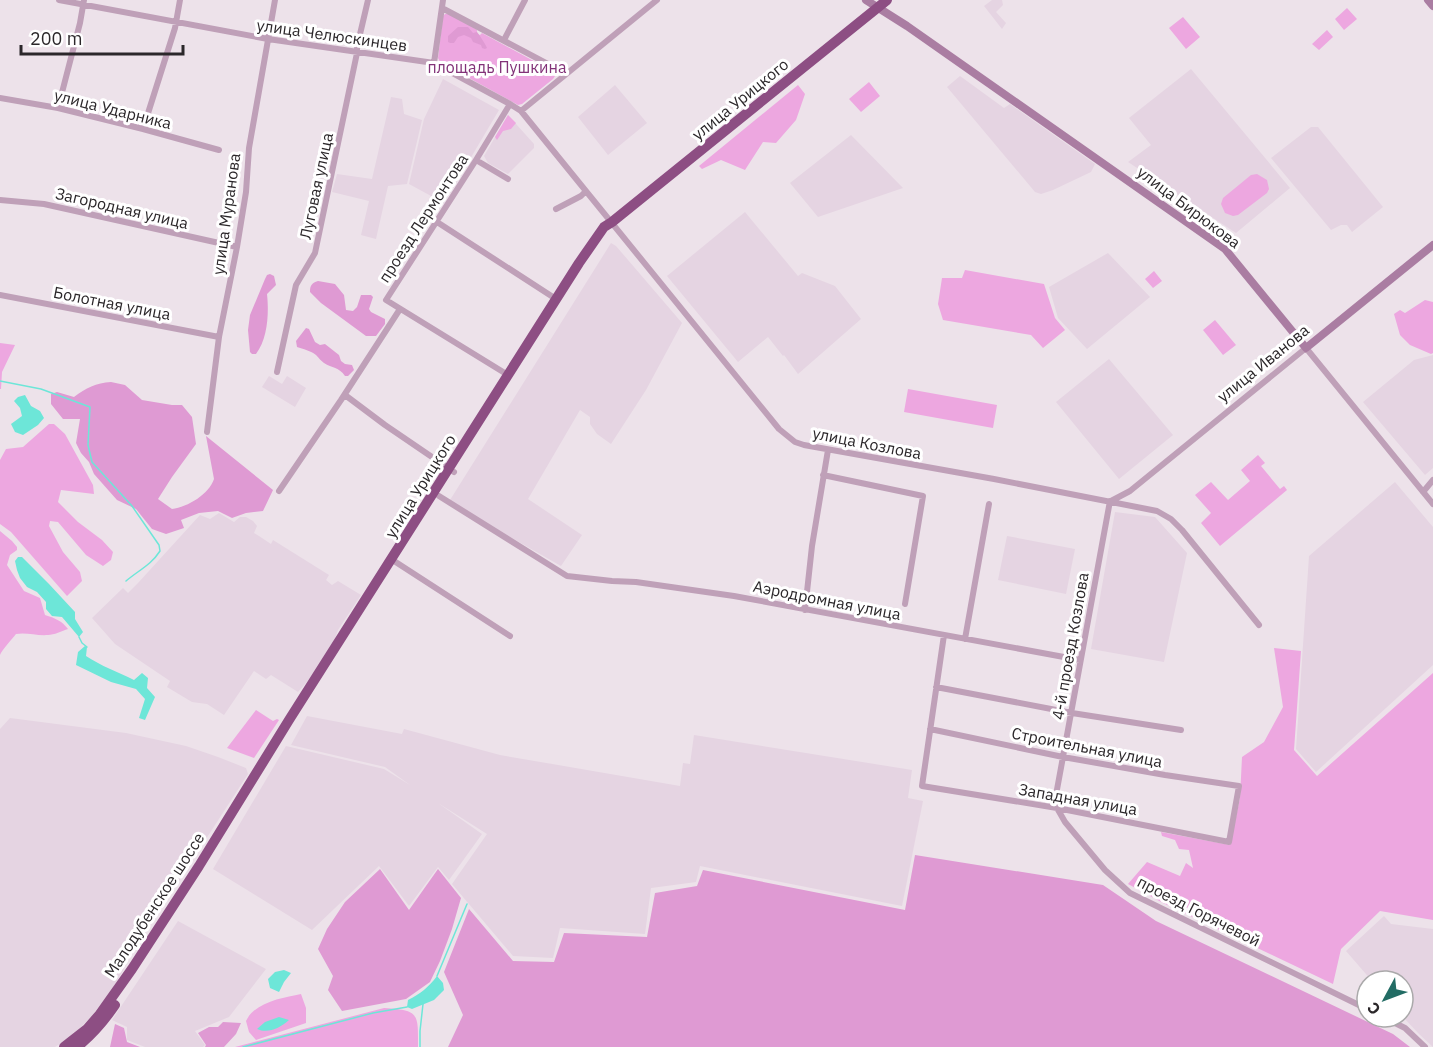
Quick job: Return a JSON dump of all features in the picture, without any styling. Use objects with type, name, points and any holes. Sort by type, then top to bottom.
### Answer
[{"type":"highway","name":"улица Урицкого","points":[[261,771],[451,470],[508,375],[604,227],[882,4]]},
{"type":"highway","name":"улица Урицкого","points":[[394,561],[439,496],[451,470],[608,232],[612,222]]},
{"type":"highway","name":"Малодубенское шоссе","points":[[64,1047],[87,1029],[100,1014],[132,969],[261,771]]},
{"type":"highway","name":"Малодубенское шоссе","points":[[77,1047],[106,1019],[138,973],[261,771]]},
{"type":"street","name":"улица Челюскинцев","points":[[58,0],[84,2],[267,39],[434,63],[521,111],[612,222]]},
{"type":"street","points":[[143,129],[176,22],[180,0]]},
{"type":"street","name":"улица Муранова","points":[[207,432],[219,338],[237,247],[246,192],[249,148],[275,0]]},
{"type":"street","name":"Луговая улица","points":[[278,372],[296,285],[315,253],[368,0]]},
{"type":"street","points":[[434,63],[443,0]]},
{"type":"street","points":[[504,40],[525,0]]},
{"type":"street","points":[[521,111],[657,0]]},
{"type":"street","name":"улица Бирюкова","points":[[866,0],[882,4],[1225,249],[1433,504]]},
{"type":"street","points":[[1428,0],[1433,6]]},
{"type":"street","points":[[58,108],[84,2]]},
{"type":"street","points":[[442,8],[561,71],[564,75]]},
{"type":"street","name":"улица Ударника","points":[[0,98],[58,108],[219,150]]},
{"type":"street","name":"проезд Лермонтова","points":[[400,309],[386,300],[510,104]]},
{"type":"street","points":[[476,160],[508,179]]},
{"type":"street","points":[[556,209],[586,191]]},
{"type":"street","name":"Загородная улица","points":[[0,200],[44,204],[237,247]]},
{"type":"street","points":[[437,222],[556,299]]},
{"type":"street","name":"улица Козлова","points":[[612,222],[779,429],[795,442],[804,446],[1157,511],[1171,519],[1182,531],[1259,626]]},
{"type":"street","name":"улица Иванова","points":[[1110,501],[1130,491],[1433,245]]},
{"type":"street","name":"Болотная улица","points":[[0,296],[219,338]]},
{"type":"street","points":[[279,491],[345,395],[400,309],[508,375]]},
{"type":"street","points":[[345,395],[451,470]]},
{"type":"street","points":[[805,610],[812,546],[828,450]]},
{"type":"street","points":[[823,475],[924,496],[905,604]]},
{"type":"street","points":[[1423,492],[1433,480]]},
{"type":"street","name":"Аэродромная улица","points":[[439,496],[567,576],[636,582],[713,593],[1080,660]]},
{"type":"street","name":"4-й проезд Козлова","points":[[1056,795],[1110,501]]},
{"type":"street","points":[[965,639],[989,504]]},
{"type":"street","points":[[394,561],[510,636]]},
{"type":"street","points":[[930,729],[944,635]]},
{"type":"street","points":[[936,687],[1072,713],[1181,730]]},
{"type":"street","name":"Строительная улица","points":[[930,729],[1063,758],[1239,786],[1229,842]]},
{"type":"street","name":"Западная улица","points":[[930,729],[922,786],[1057,808],[1229,842]]},
{"type":"street","name":"проезд Горячевой","points":[[1056,795],[1057,808],[1065,822],[1105,870],[1130,893],[1355,1003]]},
{"type":"street","points":[[1406,1029],[1425,1047]]},
{"type":"shaded area","points":[[992,0],[1002,0],[1003,5],[996,12],[1006,23],[1002,29],[984,6]]},
{"type":"shaded area","points":[[458,27],[468,27],[473,33],[477,32],[487,48],[482,48],[481,45],[464,35],[458,37],[454,43],[448,42],[448,36]]},
{"type":"shaded area","points":[[1191,69],[1290,188],[1236,233],[1128,162],[1151,145],[1129,118]]},
{"type":"shaded area","points":[[960,76],[1004,108],[1010,104],[1095,164],[1091,172],[1053,190],[1041,194],[1035,192],[947,87]]},
{"type":"shaded area","points":[[443,79],[499,110],[444,203],[409,184],[424,119]]},
{"type":"shaded area","points":[[615,85],[647,123],[608,155],[578,117]]},
{"type":"shaded area","points":[[391,97],[402,99],[404,114],[422,120],[407,184],[388,186],[376,239],[361,235],[369,201],[332,192],[337,174],[372,179]]},
{"type":"shaded area","points":[[508,115],[534,144],[534,148],[508,174],[488,163],[484,156]]},
{"type":"shaded area","points":[[1311,127],[1318,127],[1383,207],[1352,232],[1347,225],[1331,230],[1271,158]]},
{"type":"shaded area","points":[[851,135],[903,188],[818,217],[790,183]]},
{"type":"shaded area","points":[[745,212],[798,276],[802,273],[835,286],[861,319],[798,374],[768,337],[738,362],[667,276]]},
{"type":"shaded area","points":[[611,243],[682,323],[646,390],[611,444],[597,434],[590,424],[590,417],[580,410],[528,499],[582,535],[561,566],[450,500]]},
{"type":"shaded area","points":[[1108,253],[1150,297],[1087,349],[1058,318],[1049,287]]},
{"type":"shaded area","points":[[270,274],[274,276],[276,285],[267,294],[268,317],[263,341],[256,354],[252,354],[248,330],[250,315],[265,279]]},
{"type":"shaded area","points":[[318,281],[335,284],[344,295],[346,310],[353,311],[357,307],[361,295],[371,295],[373,297],[369,309],[385,319],[385,324],[376,336],[366,336],[321,303],[310,292],[312,285]]},
{"type":"shaded area","points":[[306,328],[309,329],[315,342],[320,345],[325,344],[339,355],[341,361],[352,365],[354,370],[348,376],[324,363],[307,350],[297,347],[296,341]]},
{"type":"shaded area","points":[[1433,355],[1433,468],[1425,475],[1363,402],[1414,360]]},
{"type":"shaded area","points":[[1109,359],[1173,435],[1119,479],[1056,402]]},
{"type":"shaded area","points":[[269,376],[282,384],[287,376],[306,388],[295,407],[262,387]]},
{"type":"shaded area","points":[[111,382],[125,385],[142,400],[182,405],[192,417],[196,444],[158,499],[172,509],[178,508],[191,503],[208,490],[214,479],[206,436],[273,490],[263,511],[232,518],[218,511],[199,513],[181,520],[184,528],[166,534],[152,529],[136,509],[117,500],[94,474],[76,443],[80,419],[63,419],[51,404],[51,394],[57,392],[74,397],[91,386]]},
{"type":"shaded area","points":[[25,395],[31,406],[40,411],[44,418],[23,435],[15,432],[11,424],[22,416],[20,408],[14,401]]},
{"type":"shaded area","points":[[1395,482],[1433,527],[1433,665],[1316,772],[1296,749],[1309,556]]},
{"type":"shaded area","points":[[1115,512],[1155,517],[1187,553],[1164,662],[1091,649]]},
{"type":"shaded area","points":[[219,513],[234,522],[240,517],[253,521],[257,526],[254,533],[271,544],[273,540],[329,575],[326,580],[332,585],[338,581],[361,595],[338,630],[333,644],[312,676],[298,692],[271,675],[266,679],[254,671],[224,715],[207,704],[192,702],[167,687],[170,681],[115,644],[92,618],[123,588],[128,593],[200,515],[210,519]]},
{"type":"shaded area","points":[[1007,536],[1075,549],[1066,594],[998,580]]},
{"type":"shaded area","points":[[18,557],[22,557],[75,612],[75,619],[83,632],[79,637],[62,617],[52,616],[46,609],[46,602],[37,592],[27,587],[20,578],[15,561]]},
{"type":"shaded area","points":[[85,646],[87,647],[86,656],[98,663],[134,680],[142,673],[148,678],[147,688],[155,697],[145,720],[139,718],[145,699],[136,689],[111,682],[76,665],[78,652]]},
{"type":"shaded area","points":[[307,716],[402,734],[404,729],[500,755],[680,786],[683,763],[690,764],[694,735],[912,770],[908,798],[923,801],[902,906],[700,866],[696,882],[651,888],[645,934],[560,928],[553,958],[513,956],[452,884],[487,834],[438,803],[482,834],[449,880],[438,867],[409,906],[379,866],[312,930],[213,869],[286,746],[384,769],[410,785],[385,767],[291,745]]},
{"type":"shaded area","points":[[10,718],[126,733],[186,746],[246,768],[248,774],[140,941],[111,991],[90,1018],[72,1036],[55,1047],[0,1047],[0,729]]},
{"type":"shaded area","points":[[915,855],[1103,885],[1156,921],[1355,1016],[1355,1029],[1383,1029],[1410,1047],[448,1047],[463,1015],[444,972],[469,909],[513,961],[554,962],[564,933],[647,937],[655,893],[697,886],[703,870],[905,910]]},
{"type":"shaded area","points":[[380,869],[409,910],[438,869],[461,898],[452,929],[430,982],[406,999],[342,1011],[328,990],[333,976],[318,949],[327,929],[345,902]]},
{"type":"shaded area","points":[[1384,916],[1391,924],[1433,929],[1433,1047],[1414,1029],[1415,969],[1362,969],[1346,951]]},
{"type":"shaded area","points":[[178,921],[266,969],[229,1017],[195,1031],[205,1045],[203,1047],[145,1047],[127,1040],[127,1027],[112,1020]]},
{"type":"shaded area","points":[[284,970],[291,973],[279,992],[270,988],[268,979],[275,972]]},
{"type":"shaded area","points":[[437,976],[443,983],[444,990],[434,1000],[412,1009],[407,1007],[408,1000],[424,990]]},
{"type":"shaded area","points":[[279,1017],[289,1020],[274,1029],[265,1031],[257,1029],[265,1022]]},
{"type":"shaded area","points":[[223,1022],[241,1023],[236,1034],[224,1047],[205,1047],[198,1033],[209,1027],[218,1027]]},
{"type":"shaded area","points":[[115,1024],[124,1028],[127,1042],[140,1047],[110,1047]]},
{"type":"green space","points":[[1347,8],[1357,19],[1344,30],[1335,19]]},
{"type":"green space","name":"площадь Пушкина","points":[[445,14],[470,25],[477,30],[477,34],[482,33],[552,71],[555,76],[518,105],[440,62],[438,58]]},
{"type":"green space","points":[[1183,17],[1200,37],[1186,49],[1169,28]]},
{"type":"green space","points":[[1327,30],[1333,37],[1319,50],[1312,44]]},
{"type":"green space","points":[[869,82],[880,96],[861,112],[849,99]]},
{"type":"green space","points":[[798,85],[805,94],[796,120],[776,143],[763,142],[745,170],[721,160],[702,169],[699,166]]},
{"type":"green space","points":[[508,115],[516,123],[511,129],[503,131],[497,140],[495,137]]},
{"type":"green space","points":[[1257,174],[1267,180],[1269,189],[1267,193],[1238,215],[1225,213],[1221,204],[1223,198],[1251,175]]},
{"type":"green space","points":[[965,270],[1044,284],[1055,318],[1065,330],[1043,348],[1031,335],[943,320],[938,304],[942,278],[962,278]]},
{"type":"green space","points":[[1154,271],[1162,281],[1153,288],[1145,279]]},
{"type":"green space","points":[[1425,300],[1433,302],[1433,353],[1431,354],[1410,345],[1400,335],[1394,314],[1400,310],[1405,313]]},
{"type":"green space","points":[[1215,320],[1236,345],[1223,355],[1203,330]]},
{"type":"green space","points":[[0,343],[15,345],[2,372],[1,389],[0,389]]},
{"type":"green space","points":[[908,389],[997,405],[993,428],[904,412]]},
{"type":"green space","points":[[49,424],[54,424],[65,434],[93,485],[94,494],[61,490],[58,502],[113,552],[111,560],[103,566],[86,555],[58,522],[50,521],[49,526],[63,552],[80,572],[82,581],[67,596],[11,532],[0,524],[0,460],[6,449],[23,447]]},
{"type":"green space","points":[[1258,455],[1265,463],[1261,466],[1280,489],[1284,486],[1287,490],[1220,546],[1201,523],[1211,513],[1195,495],[1211,482],[1228,500],[1250,481],[1241,470]]},
{"type":"green space","points":[[0,531],[17,547],[17,550],[10,555],[7,565],[24,591],[40,598],[45,615],[58,620],[68,629],[50,635],[16,634],[0,655]]},
{"type":"green space","points":[[1274,648],[1301,651],[1294,750],[1317,776],[1433,673],[1433,920],[1380,911],[1341,949],[1333,984],[1128,884],[1147,862],[1180,876],[1186,863],[1193,868],[1189,850],[1179,849],[1175,840],[1162,836],[1161,832],[1230,845],[1240,798],[1242,757],[1264,742],[1283,707]]},
{"type":"green space","points":[[256,710],[273,721],[279,720],[254,758],[227,748]]},
{"type":"green space","points":[[301,994],[306,1008],[306,1023],[256,1040],[249,1032],[246,1021],[256,1009],[270,1002]]},
{"type":"green space","points":[[384,1008],[404,1010],[414,1016],[418,1027],[418,1047],[235,1047]]},
{"type":"waterway","points":[[0,381],[41,389],[90,407],[88,445],[92,462],[132,506],[159,545],[160,551],[153,560],[126,581]]},
{"type":"waterway","points":[[79,637],[87,647]]},
{"type":"waterway","points":[[437,976],[467,904]]},
{"type":"waterway","points":[[420,1047],[423,1004]]},
{"type":"waterway","points":[[243,1047],[373,1013],[407,1007]]}]
